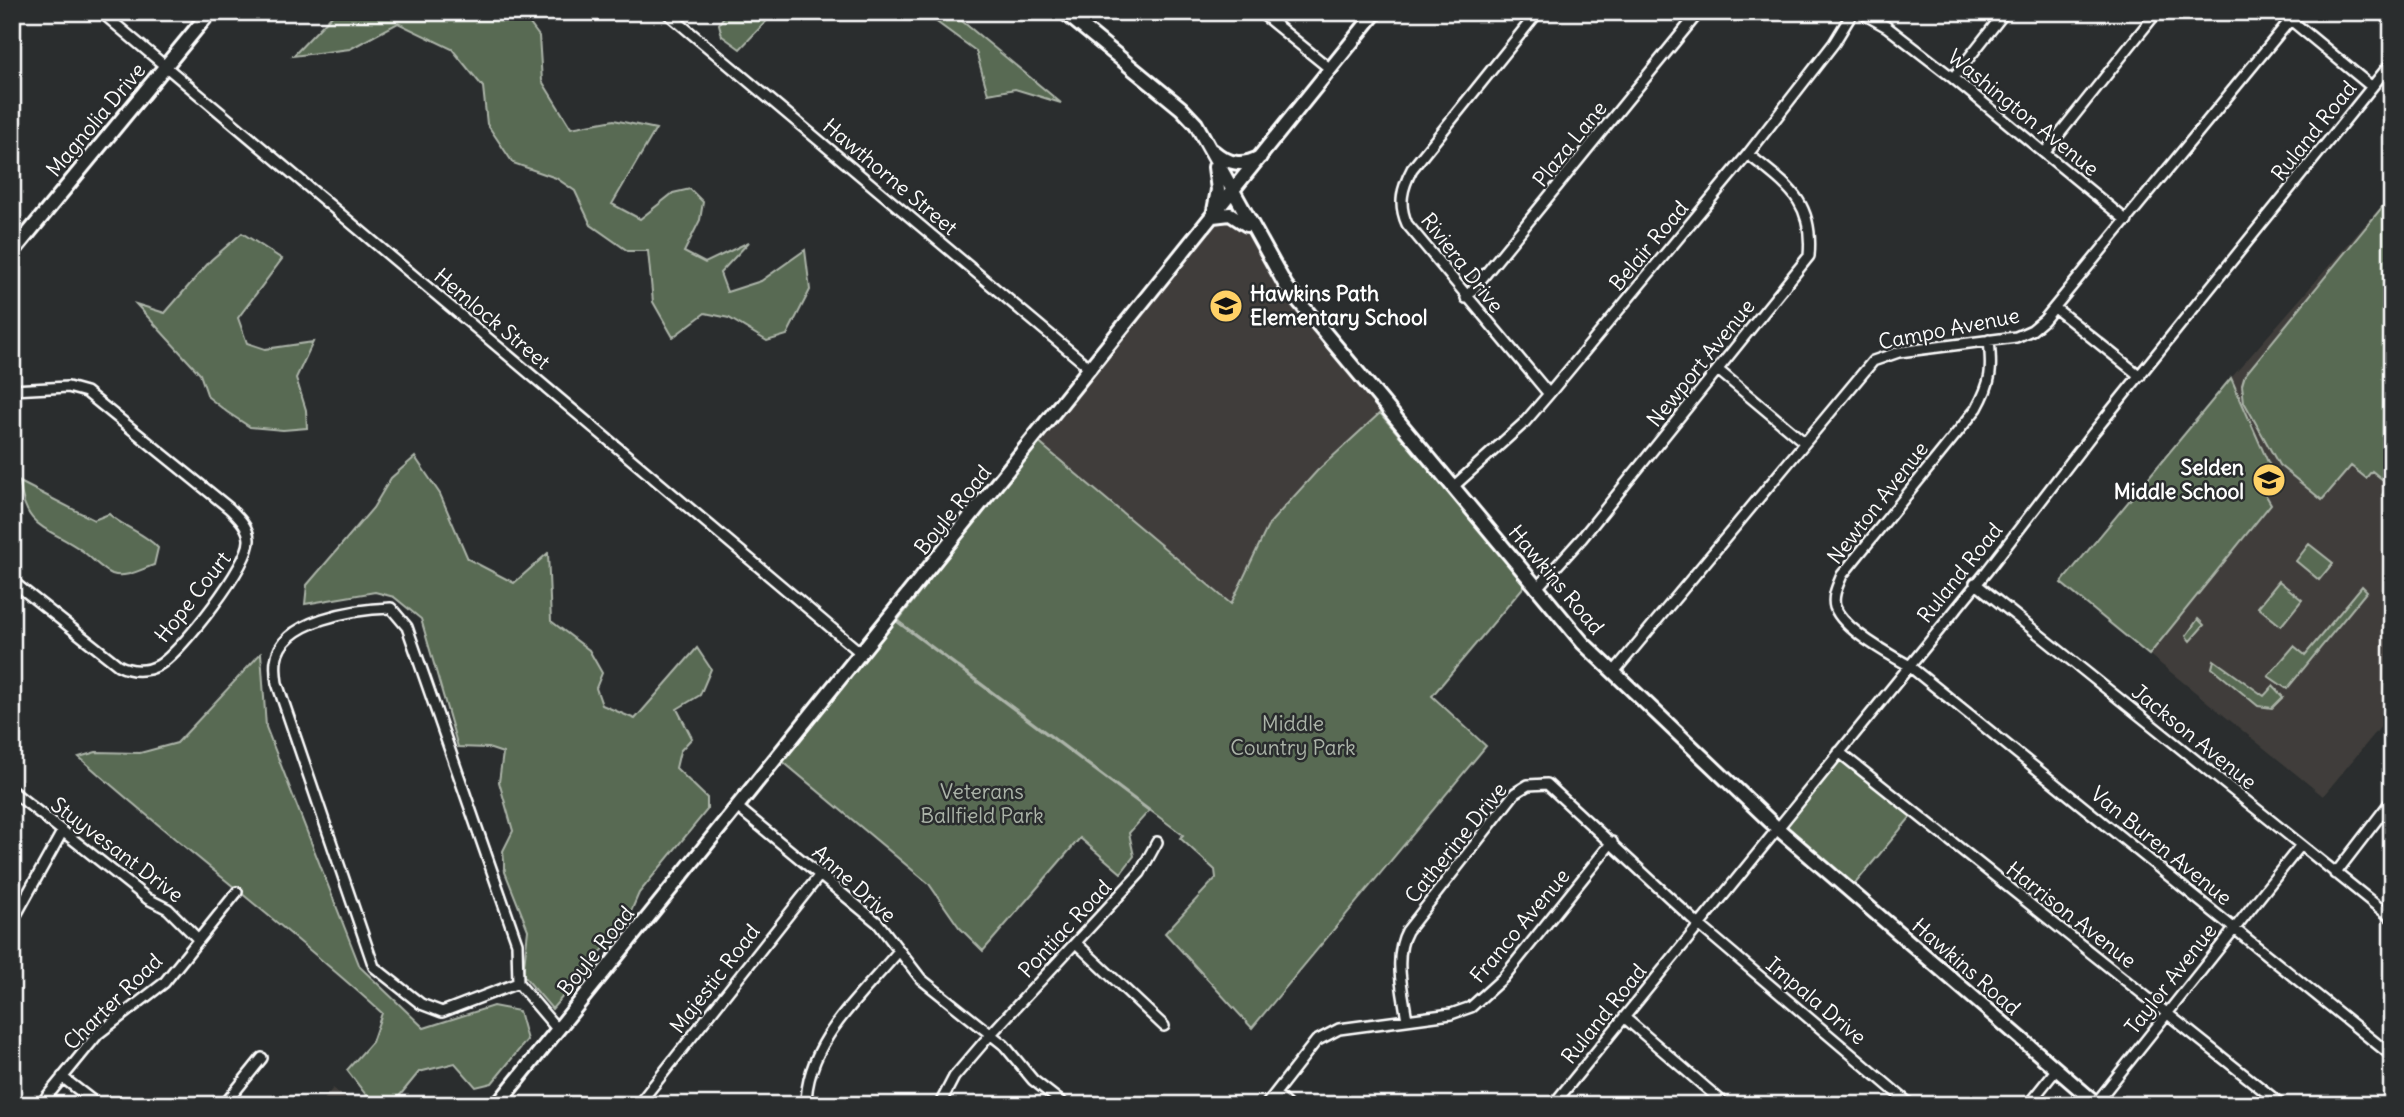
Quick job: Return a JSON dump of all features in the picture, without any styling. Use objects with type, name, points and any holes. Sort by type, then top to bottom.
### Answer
[{"type":"street","name":"Hemlock Street","points":[[102,12],[861,653]]},
{"type":"street","name":"Magnolia Drive","points":[[12,253],[210,12]]},
{"type":"street","name":"Hawthorne Street","points":[[666,12],[1091,369]]},
{"type":"street","name":"Hawkins Road","points":[[1064,12],[1181,108],[1212,149],[1232,194],[1286,286],[1454,486],[1536,589],[1613,673],[1776,828],[2097,1104]]},
{"type":"street","points":[[1260,12],[1329,68]]},
{"type":"street","name":"Boyle Road","points":[[497,1105],[1376,12]]},
{"type":"street","name":"Plaza Lane","points":[[1466,298],[1699,12]]},
{"type":"street","name":"Belair Road","points":[[1454,486],[1524,423],[1549,394],[1748,154],[1834,43],[1853,12]]},
{"type":"street","name":"Washington Avenue","points":[[1860,12],[1887,27],[1953,78],[2127,221]]},
{"type":"street","points":[[1953,78],[2005,12]]},
{"type":"street","points":[[2045,152],[2157,12]]},
{"type":"street","points":[[2281,12],[2372,87]]},
{"type":"street","name":"Riviera Drive","points":[[1531,14],[1412,169],[1402,192],[1402,214],[1466,298],[1549,394]]},
{"type":"street","name":"Campo Avenue","points":[[1613,673],[1873,361],[1899,352],[1989,340],[2032,330],[2056,308],[2291,19]]},
{"type":"street","name":"Ruland Road","points":[[1553,1105],[2392,62]]},
{"type":"street","points":[[1212,149],[1230,163],[1241,164],[1260,157]]},
{"type":"street","points":[[1212,149],[1218,190],[1213,216],[1230,214],[1253,229]]},
{"type":"street","name":"Newport Avenue","points":[[1536,589],[1582,538],[1809,256],[1809,224],[1804,208],[1790,188],[1748,154]]},
{"type":"street","points":[[2056,308],[2140,376]]},
{"type":"street","name":"Newton Avenue","points":[[1908,665],[1843,619],[1835,606],[1835,590],[1842,575],[1926,467],[1977,408],[1989,386],[1992,368],[1989,340]]},
{"type":"street","points":[[1718,370],[1804,442]]},
{"type":"street","name":"Hope Court","points":[[12,390],[68,387],[86,392],[229,508],[243,524],[249,540],[242,565],[211,609],[164,661],[143,670],[127,670],[118,665],[12,581]]},
{"type":"street","name":"Jackson Avenue","points":[[1975,583],[2392,918]]},
{"type":"street","points":[[391,608],[407,627],[517,943],[518,983],[442,1012],[421,1004],[373,967],[277,683],[276,659],[289,636],[304,626],[364,609],[391,608]]},
{"type":"street","name":"Van Buren Avenue","points":[[1908,665],[2392,1056]]},
{"type":"street","name":"Harrison Avenue","points":[[1839,752],[2282,1105]]},
{"type":"street","name":"Catherine Drive","points":[[1407,1020],[1399,954],[1401,942],[1516,793],[1528,785],[1547,784],[1698,924]]},
{"type":"street","name":"Stuyvesant Drive","points":[[12,791],[148,899],[168,909],[198,939]]},
{"type":"street","points":[[2335,873],[2392,800]]},
{"type":"street","name":"Anne Drive","points":[[737,807],[878,923],[921,979],[1004,1045],[1033,1080],[1065,1105]]},
{"type":"street","points":[[12,922],[62,832]]},
{"type":"street","name":"Pontiac Road","points":[[942,1100],[954,1077],[990,1035],[1140,873],[1157,842]]},
{"type":"street","name":"Franco Avenue","points":[[1266,1105],[1316,1041],[1339,1028],[1451,1014],[1471,1007],[1492,990],[1612,842]]},
{"type":"street","name":"Taylor Avenue","points":[[2097,1104],[2233,926],[2301,845]]},
{"type":"street","name":"Majestic Road","points":[[640,1104],[819,876]]},
{"type":"street","name":"Charter Road","points":[[40,1105],[98,1034],[164,983],[237,892]]},
{"type":"street","name":"Impala Drive","points":[[1698,924],[1912,1105]]},
{"type":"street","points":[[1077,944],[1164,1026]]},
{"type":"street","points":[[806,1105],[806,1092],[816,1053],[898,952]]},
{"type":"street","name":"Boyle Road","points":[[518,983],[558,1030]]},
{"type":"street","points":[[1625,1017],[1726,1105]]},
{"type":"street","points":[[224,1105],[262,1058]]},
{"type":"street","points":[[2028,1105],[2056,1070]]},
{"type":"street","points":[[62,1077],[98,1105]]},
{"type":"street","points":[[1275,1094],[1287,1105]]},
{"type":"shaded area","name":"Selden Middle School","points":[[2392,194],[2392,713],[2323,796],[2061,583],[2231,378]]},
{"type":"shaded area","name":"Hawkins Path Elementary School","points":[[1230,201],[1383,411],[1317,471],[1269,524],[1231,604],[1037,441]]},
{"type":"shaded area","points":[[333,1088],[353,1105],[320,1105]]},
{"type":"green space","points":[[335,12],[521,12],[539,36],[542,81],[571,128],[614,120],[656,129],[612,204],[640,219],[673,193],[690,189],[703,202],[700,220],[684,252],[705,263],[749,242],[720,273],[727,292],[761,281],[805,250],[810,290],[787,335],[767,341],[729,318],[705,313],[673,337],[653,302],[648,251],[628,251],[591,225],[575,191],[556,178],[513,163],[487,124],[483,87],[452,49],[398,23],[350,49],[293,56]]},
{"type":"green space","points":[[727,12],[775,12],[740,49],[722,36],[719,24]]},
{"type":"green space","points":[[923,12],[951,12],[1061,103],[1015,89],[988,94],[976,51]]},
{"type":"green space","points":[[2392,195],[2392,503],[2382,495],[2389,485],[2372,471],[2366,478],[2351,466],[2322,500],[2279,465],[2244,402],[2242,385],[2245,375]]},
{"type":"green space","points":[[242,233],[282,259],[238,318],[247,343],[265,349],[313,342],[296,378],[306,410],[307,428],[283,430],[250,427],[227,412],[208,397],[200,374],[136,304],[165,313],[211,260]]},
{"type":"green space","points":[[2231,378],[2275,478],[2264,492],[2271,504],[2149,655],[2061,583]]},
{"type":"green space","name":"Middle Country Park","points":[[1380,413],[1526,584],[1432,696],[1486,746],[1252,1028],[1165,933],[1216,878],[1215,870],[1180,838],[1183,835],[898,621],[1037,441],[1231,604],[1269,524],[1317,471]]},
{"type":"green space","points":[[415,457],[440,494],[468,559],[514,583],[548,553],[551,621],[589,650],[602,673],[596,688],[602,705],[635,719],[697,648],[711,669],[700,695],[677,709],[692,738],[680,751],[676,768],[707,798],[707,810],[639,893],[626,923],[552,1009],[523,975],[528,930],[505,872],[503,851],[513,831],[499,782],[503,753],[488,748],[458,747],[421,619],[394,597],[375,592],[305,604],[307,585],[373,508],[391,478]]},
{"type":"green space","points":[[20,482],[94,520],[109,514],[158,548],[154,565],[122,575],[108,572],[81,550],[48,531],[32,518],[22,497]]},
{"type":"green space","points":[[2309,544],[2333,563],[2319,580],[2296,561]]},
{"type":"green space","points":[[2279,581],[2302,600],[2281,626],[2258,607]]},
{"type":"green space","points":[[2362,586],[2367,591],[2287,689],[2268,676],[2294,646],[2305,655]]},
{"type":"green space","name":"Veterans Ballfield Park","points":[[893,619],[1149,811],[1129,833],[1134,856],[1121,873],[1080,838],[983,951],[959,927],[929,884],[781,760]]},
{"type":"green space","points":[[2198,619],[2204,625],[2190,641],[2186,636]]},
{"type":"green space","points":[[261,653],[266,727],[360,967],[424,1028],[493,1006],[519,1011],[527,1040],[492,1083],[476,1087],[455,1063],[419,1072],[392,1105],[366,1095],[347,1070],[372,1042],[382,1013],[79,757],[96,752],[140,753],[177,743]]},
{"type":"green space","points":[[2214,660],[2264,696],[2273,686],[2283,697],[2272,708],[2258,706],[2212,668]]},
{"type":"green space","points":[[1839,752],[1914,813],[1849,891],[1776,828]]},
{"type":"place","name":"Hawkins Path Elementary School","points":[[1226,306]]},
{"type":"place","name":"Selden Middle School","points":[[2269,480]]}]
